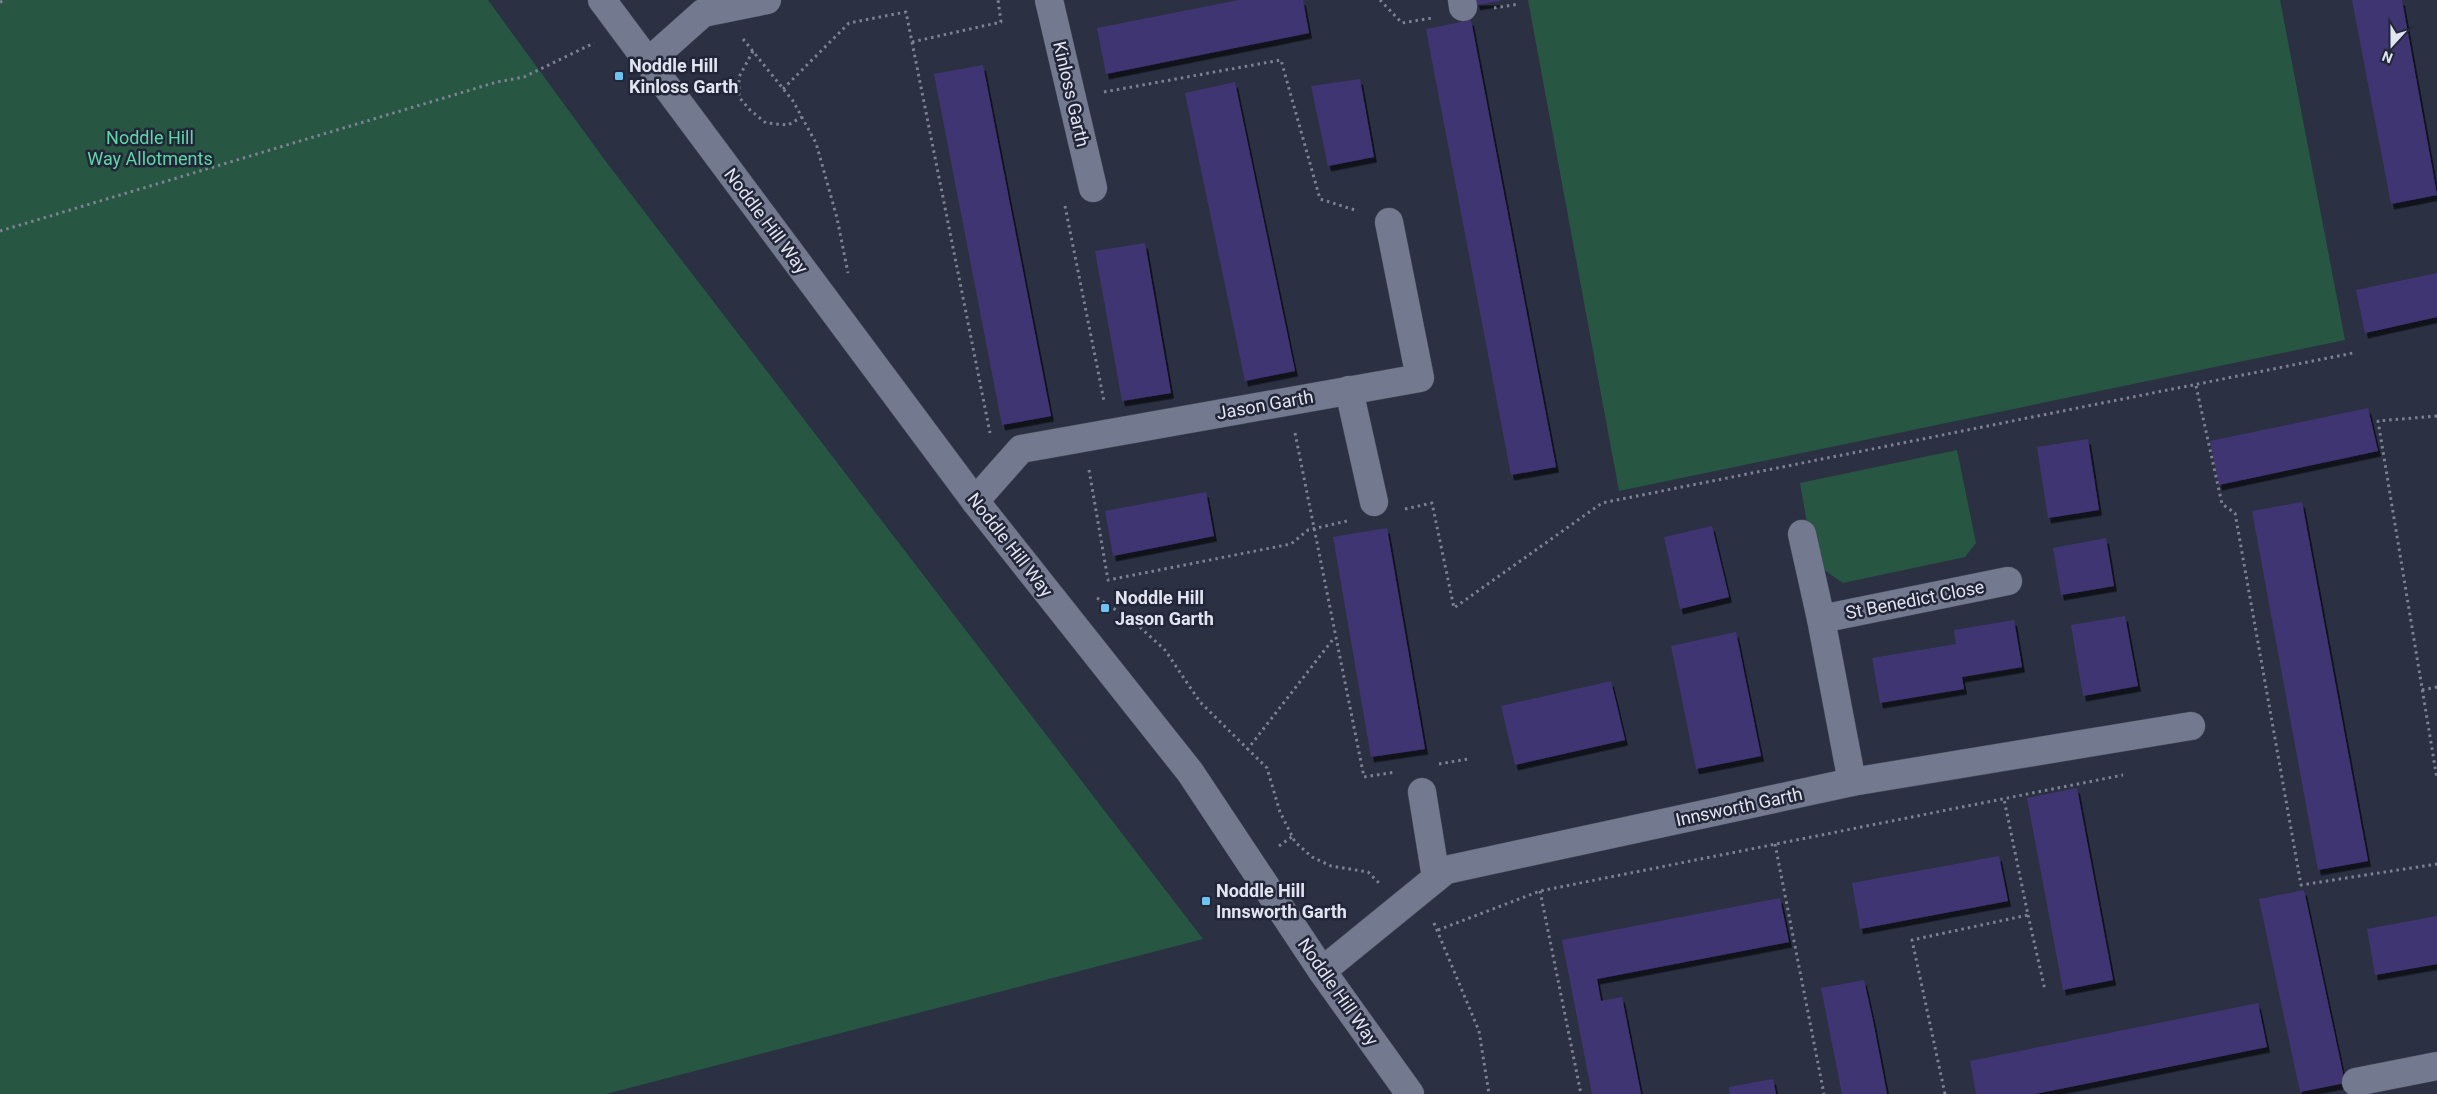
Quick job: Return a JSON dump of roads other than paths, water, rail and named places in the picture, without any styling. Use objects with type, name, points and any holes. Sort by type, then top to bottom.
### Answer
[{"type":"street","name":"Noddle Hill Way","points":[[602,0],[975,501],[1190,772],[1322,972],[1410,1094]]},
{"type":"street","points":[[648,62],[703,13],[767,0]]},
{"type":"street","name":"Kinloss Garth","points":[[1049,0],[1093,188]]},
{"type":"street","name":"Jason Garth","points":[[975,501],[1020,450],[1420,378],[1389,222]]},
{"type":"street","points":[[1349,390],[1374,502]]},
{"type":"street","name":"St Benedict Close","points":[[1802,534],[1821,619],[1852,782]]},
{"type":"street","name":"St Benedict Close","points":[[1821,619],[2008,581]]},
{"type":"street","name":"Innsworth Garth","points":[[1322,972],[1446,870],[1852,782],[2191,726]]},
{"type":"street","points":[[1419,892],[1422,792]]},
{"type":"street","points":[[2356,1082],[2437,1066]]},
{"type":"place","name":"Noddle Hill Kinloss Garth","points":[[619,76]]},
{"type":"place","name":"Noddle Hill Jason Garth","points":[[1105,608]]},
{"type":"place","name":"Noddle Hill Innsworth Garth","points":[[1206,901]]},
{"type":"park label","name":"Noddle Hill Way Allotments","points":[[150,148]]}]
